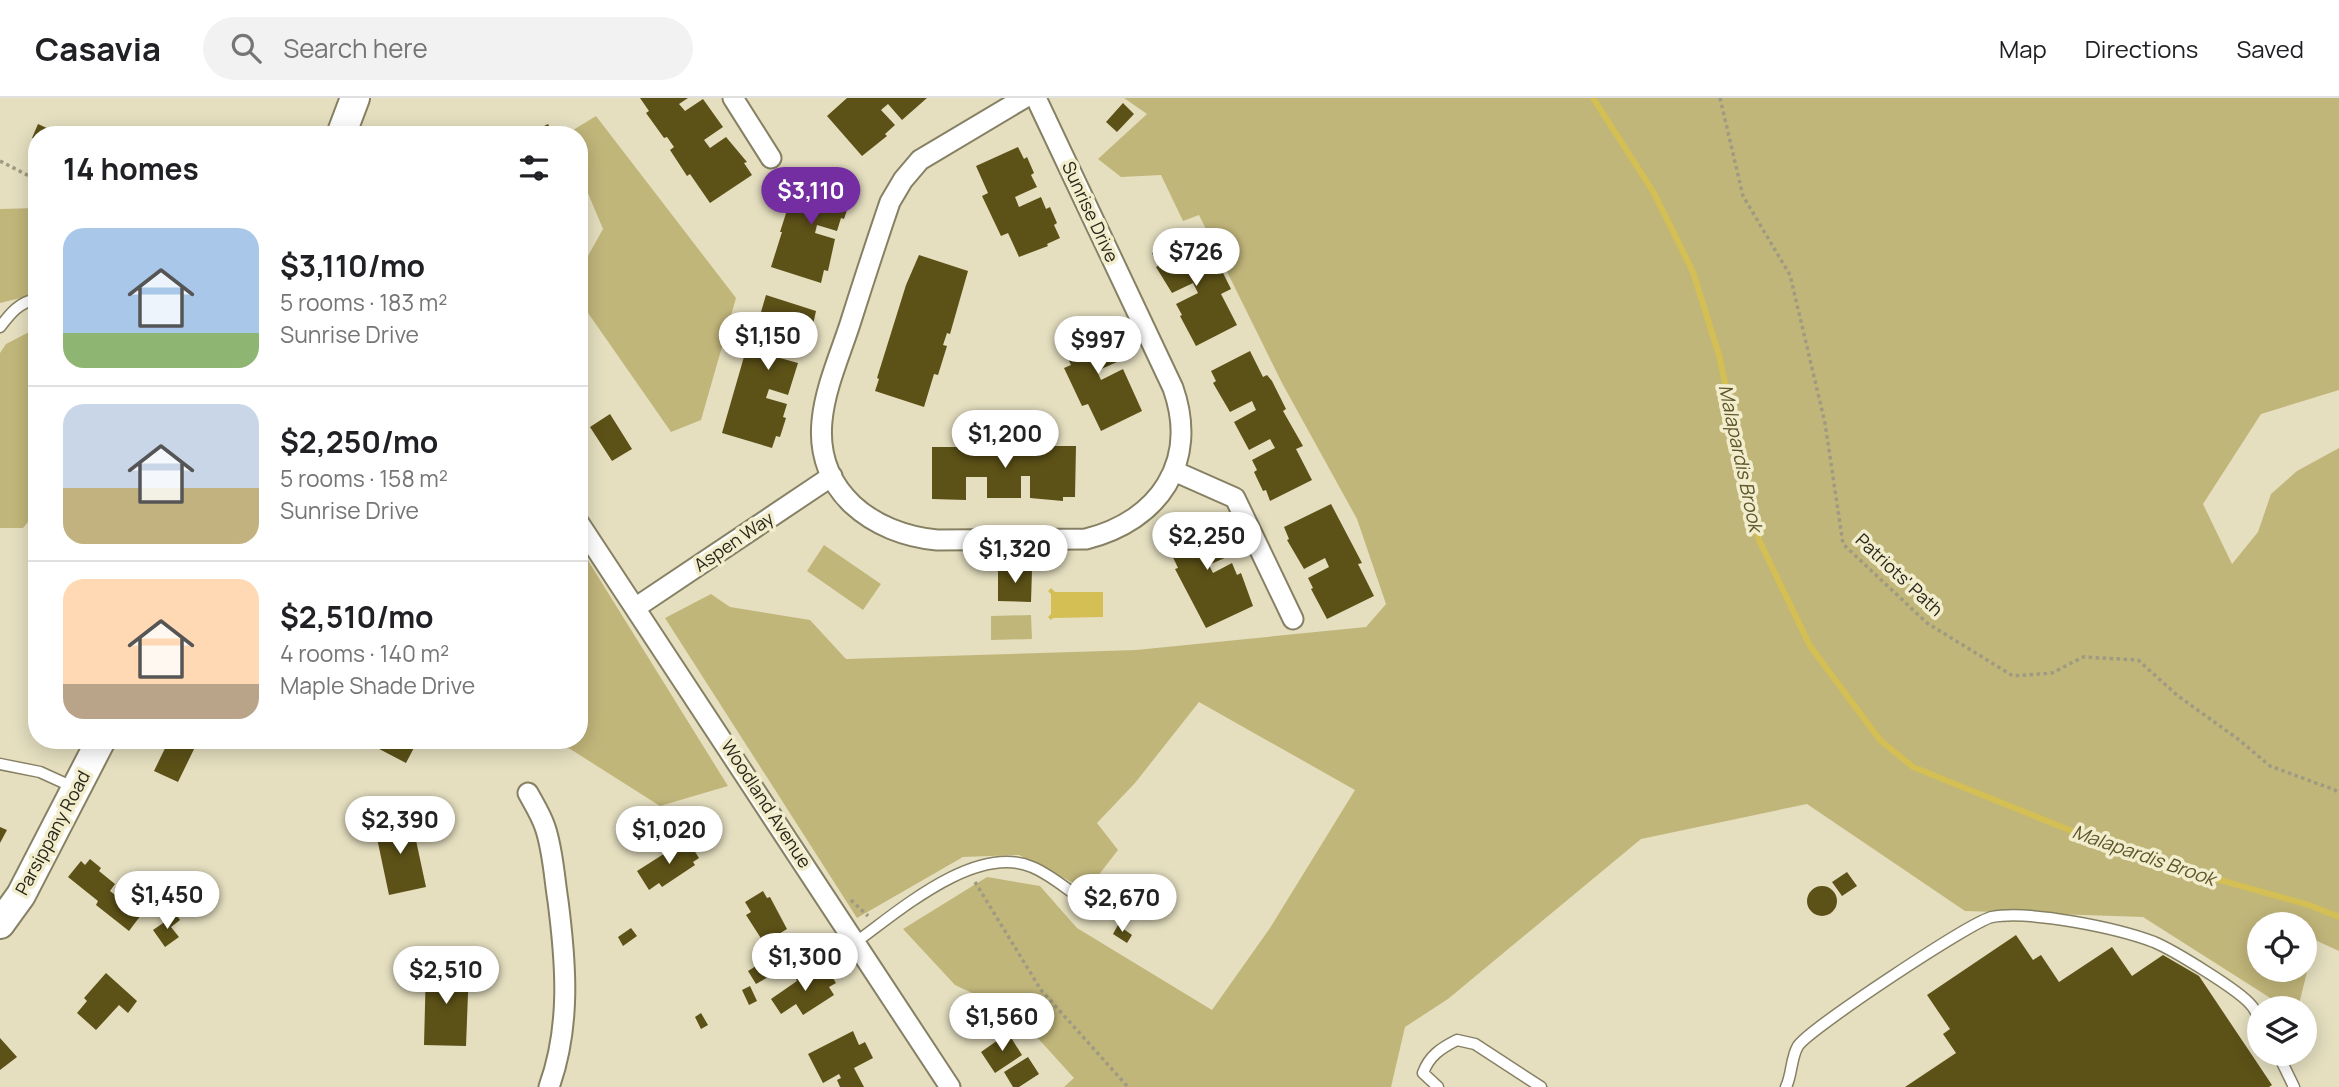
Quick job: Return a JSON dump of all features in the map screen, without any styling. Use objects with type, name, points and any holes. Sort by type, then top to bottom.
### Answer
[{"type":"main road","points":[[344,126],[355,98]]},
{"type":"main road","name":"Parsippany Road","points":[[0,924],[21,895],[97,749]]},
{"type":"street","points":[[733,98],[771,158]]},
{"type":"street","name":"Sunrise Drive","points":[[1024,98],[920,160],[903,180],[890,202],[825,401],[822,441],[832,476],[850,502],[865,515],[893,531],[915,538],[1086,539],[1116,530],[1139,517],[1165,487],[1174,471],[1182,438],[1182,425],[1173,388],[1036,98]]},
{"type":"street","points":[[1174,471],[1235,498],[1293,619]]},
{"type":"street","name":"Aspen Way","points":[[635,608],[832,476]]},
{"type":"street","name":"Woodland Avenue","points":[[588,537],[950,1087]]},
{"type":"street","points":[[528,793],[544,823],[551,846],[564,950],[566,993],[562,1035],[549,1087]]},
{"type":"lane","points":[[0,327],[13,310],[28,301]]},
{"type":"lane","points":[[0,764],[40,772],[77,789]]},
{"type":"lane","points":[[856,942],[918,897],[966,870],[986,864],[1031,866],[1077,897]]},
{"type":"lane","points":[[1786,1087],[1798,1046],[1938,947],[1991,918],[2058,919],[2154,942],[2222,982],[2247,1001]]},
{"type":"lane","points":[[1433,1086],[1423,1073],[1427,1062],[1441,1048],[1457,1040],[1475,1044],[1541,1087]]},
{"type":"lane","points":[[2284,1066],[2294,1087]]},
{"type":"path","name":"Patriots' Path","points":[[1720,98],[1743,197],[1790,275],[1825,424],[1843,544],[1927,623],[2013,676],[2052,673],[2083,657],[2138,660],[2178,696],[2238,739],[2270,766],[2335,790],[2339,794]]},
{"type":"path","points":[[0,160],[28,175]]},
{"type":"path","points":[[973,878],[1041,990],[1128,1087]]},
{"type":"shaded area","points":[[1124,98],[2339,98],[2339,390],[2261,414],[2203,504],[2232,564],[2258,532],[2271,494],[2297,471],[2339,448],[2339,951],[2317,941],[2317,912],[2247,912],[2247,982],[2304,982],[2301,996],[2267,996],[2143,917],[1965,911],[1807,804],[1641,839],[1448,999],[1405,1027],[1391,1087],[1064,1087],[1074,1078],[1015,1013],[955,985],[903,929],[987,877],[1040,886],[1077,928],[1212,1010],[1270,928],[1355,790],[1199,702],[1135,783],[1097,823],[1118,850],[1087,890],[1019,855],[963,857],[857,918],[665,618],[711,594],[730,607],[810,620],[846,659],[1136,650],[1366,627],[1386,604],[1357,519],[1282,383],[1199,215],[1183,221],[1161,175],[1121,177],[1098,159],[1147,114]]},
{"type":"shaded area","points":[[596,116],[736,298],[701,420],[671,432],[588,313],[588,256],[603,229],[588,193],[588,126],[580,126]]},
{"type":"shaded area","points":[[28,208],[28,296],[0,303],[0,209]]},
{"type":"shaded area","points":[[28,333],[28,522],[23,528],[0,528],[0,353],[6,344]]},
{"type":"shaded area","points":[[824,545],[881,584],[863,610],[807,571]]},
{"type":"shaded area","points":[[588,560],[728,786],[660,806],[570,749],[588,749]]},
{"type":"shaded area","points":[[1051,588],[1055,592],[1103,592],[1103,617],[1051,620],[1048,617],[1051,614],[1051,594],[1048,591]]},
{"type":"shaded area","points":[[1031,615],[1032,639],[991,640],[991,616]]},
{"type":"building","points":[[640,98],[688,98],[679,104],[685,111],[703,99],[723,127],[704,140],[710,148],[726,137],[747,162],[744,163],[752,175],[710,203],[690,174],[687,176],[670,150],[674,147],[646,113],[649,111]]},
{"type":"building","points":[[847,98],[927,98],[902,120],[888,104],[881,110],[895,125],[885,134],[887,136],[862,156],[827,116]]},
{"type":"building","points":[[1123,103],[1134,114],[1117,132],[1106,122]]},
{"type":"building","points":[[1018,147],[1024,159],[1027,157],[1037,187],[1015,197],[1019,207],[1041,197],[1046,209],[1050,207],[1060,238],[1047,244],[1048,246],[1019,257],[1008,233],[1001,236],[982,196],[988,193],[976,166]]},
{"type":"building","points":[[802,171],[852,186],[844,219],[841,218],[837,231],[817,225],[815,233],[835,239],[828,271],[824,270],[821,283],[771,267],[789,204],[792,205]]},
{"type":"building","points":[[1193,233],[1211,266],[1218,263],[1231,289],[1221,294],[1237,325],[1196,346],[1176,304],[1198,293],[1193,283],[1172,293],[1156,267],[1158,266],[1152,253]]},
{"type":"building","points":[[919,255],[968,271],[950,334],[947,333],[943,345],[947,346],[938,375],[934,374],[924,407],[875,391],[906,285]]},
{"type":"building","points":[[766,295],[816,311],[809,343],[806,342],[802,356],[782,350],[780,358],[798,363],[788,395],[769,389],[766,398],[787,404],[780,437],[776,436],[772,448],[722,433],[752,329],[756,329]]},
{"type":"building","points":[[1100,319],[1119,361],[1097,371],[1101,380],[1123,369],[1142,411],[1101,431],[1088,404],[1082,406],[1064,368],[1071,365],[1058,338]]},
{"type":"building","points":[[1250,351],[1263,377],[1267,375],[1272,381],[1286,409],[1283,411],[1303,446],[1296,449],[1312,480],[1270,501],[1254,472],[1257,470],[1252,460],[1275,448],[1270,439],[1249,450],[1234,422],[1256,410],[1252,401],[1230,412],[1213,383],[1216,381],[1211,371]]},
{"type":"building","points":[[610,414],[632,449],[612,461],[590,427]]},
{"type":"building","points":[[967,443],[998,443],[997,446],[1009,446],[1009,443],[1039,443],[1039,446],[1076,446],[1075,497],[1063,497],[1063,501],[1030,498],[1030,476],[1021,476],[1021,498],[987,498],[987,477],[966,477],[966,500],[932,499],[932,447],[967,447]]},
{"type":"building","points":[[1331,504],[1362,563],[1358,564],[1374,596],[1327,619],[1308,578],[1329,567],[1325,558],[1304,569],[1287,540],[1289,539],[1284,527]]},
{"type":"building","points":[[1209,514],[1214,525],[1217,524],[1229,556],[1209,565],[1213,573],[1232,563],[1237,575],[1241,573],[1253,606],[1206,628],[1175,569],[1178,568],[1163,536]]},
{"type":"building","points":[[998,569],[1032,570],[1031,602],[998,601]]},
{"type":"building","points":[[165,749],[194,749],[178,782],[154,771]]},
{"type":"building","points":[[379,749],[413,749],[406,763]]},
{"type":"building","points":[[411,817],[426,887],[389,895],[374,824]]},
{"type":"building","points":[[0,827],[7,830],[0,843]]},
{"type":"building","points":[[667,827],[673,836],[657,847],[651,837]]},
{"type":"building","points":[[688,841],[699,858],[693,862],[695,865],[662,887],[659,883],[649,890],[637,871]]},
{"type":"building","points":[[90,859],[101,868],[99,871],[115,884],[110,891],[141,915],[129,931],[96,905],[98,901],[68,877],[81,861],[85,865]]},
{"type":"building","points":[[1847,872],[1857,886],[1842,896],[1832,882]]},
{"type":"building","points":[[1822,886],[1833,890],[1837,901],[1833,912],[1822,916],[1811,912],[1807,901],[1811,890]]},
{"type":"building","points":[[763,891],[767,898],[770,897],[787,929],[764,943],[746,915],[751,912],[745,902]]},
{"type":"building","points":[[176,914],[180,920],[171,927],[179,937],[165,947],[153,930]]},
{"type":"building","points":[[1118,925],[1132,935],[1127,943],[1113,934]]},
{"type":"building","points":[[631,928],[637,936],[623,946],[618,937]]},
{"type":"building","points":[[2016,935],[2033,960],[2041,955],[2059,982],[2112,947],[2132,976],[2163,955],[2199,976],[2247,1048],[2247,1066],[2259,1066],[2272,1085],[1905,1087],[1956,1053],[1943,1034],[1950,1029],[1927,995]]},
{"type":"building","points":[[775,954],[784,968],[756,984],[748,971]]},
{"type":"building","points":[[426,967],[469,968],[466,1046],[424,1045]]},
{"type":"building","points":[[818,968],[825,979],[831,975],[836,983],[829,987],[834,995],[803,1015],[796,1004],[781,1014],[771,999],[797,981],[795,977],[801,973],[804,977]]},
{"type":"building","points":[[106,973],[137,1001],[128,1013],[119,1005],[96,1030],[77,1013],[87,1001],[84,998]]},
{"type":"building","points":[[750,986],[757,1001],[749,1005],[742,990]]},
{"type":"building","points":[[701,1013],[708,1025],[701,1029],[695,1017]]},
{"type":"building","points":[[853,1031],[859,1045],[865,1042],[873,1058],[854,1068],[864,1087],[840,1087],[837,1080],[841,1078],[839,1074],[823,1083],[808,1054]]},
{"type":"building","points":[[1008,1033],[1022,1055],[995,1073],[981,1052]]},
{"type":"building","points":[[0,1038],[17,1057],[0,1070]]},
{"type":"building","points":[[1028,1057],[1039,1074],[1019,1087],[1013,1087],[1004,1072]]},
{"type":"waterway","name":"Malapardis Brook","points":[[1593,98],[1654,193],[1693,272],[1719,355],[1759,540],[1810,646],[1880,740],[1913,767],[2134,856],[2309,905],[2339,917]]}]
